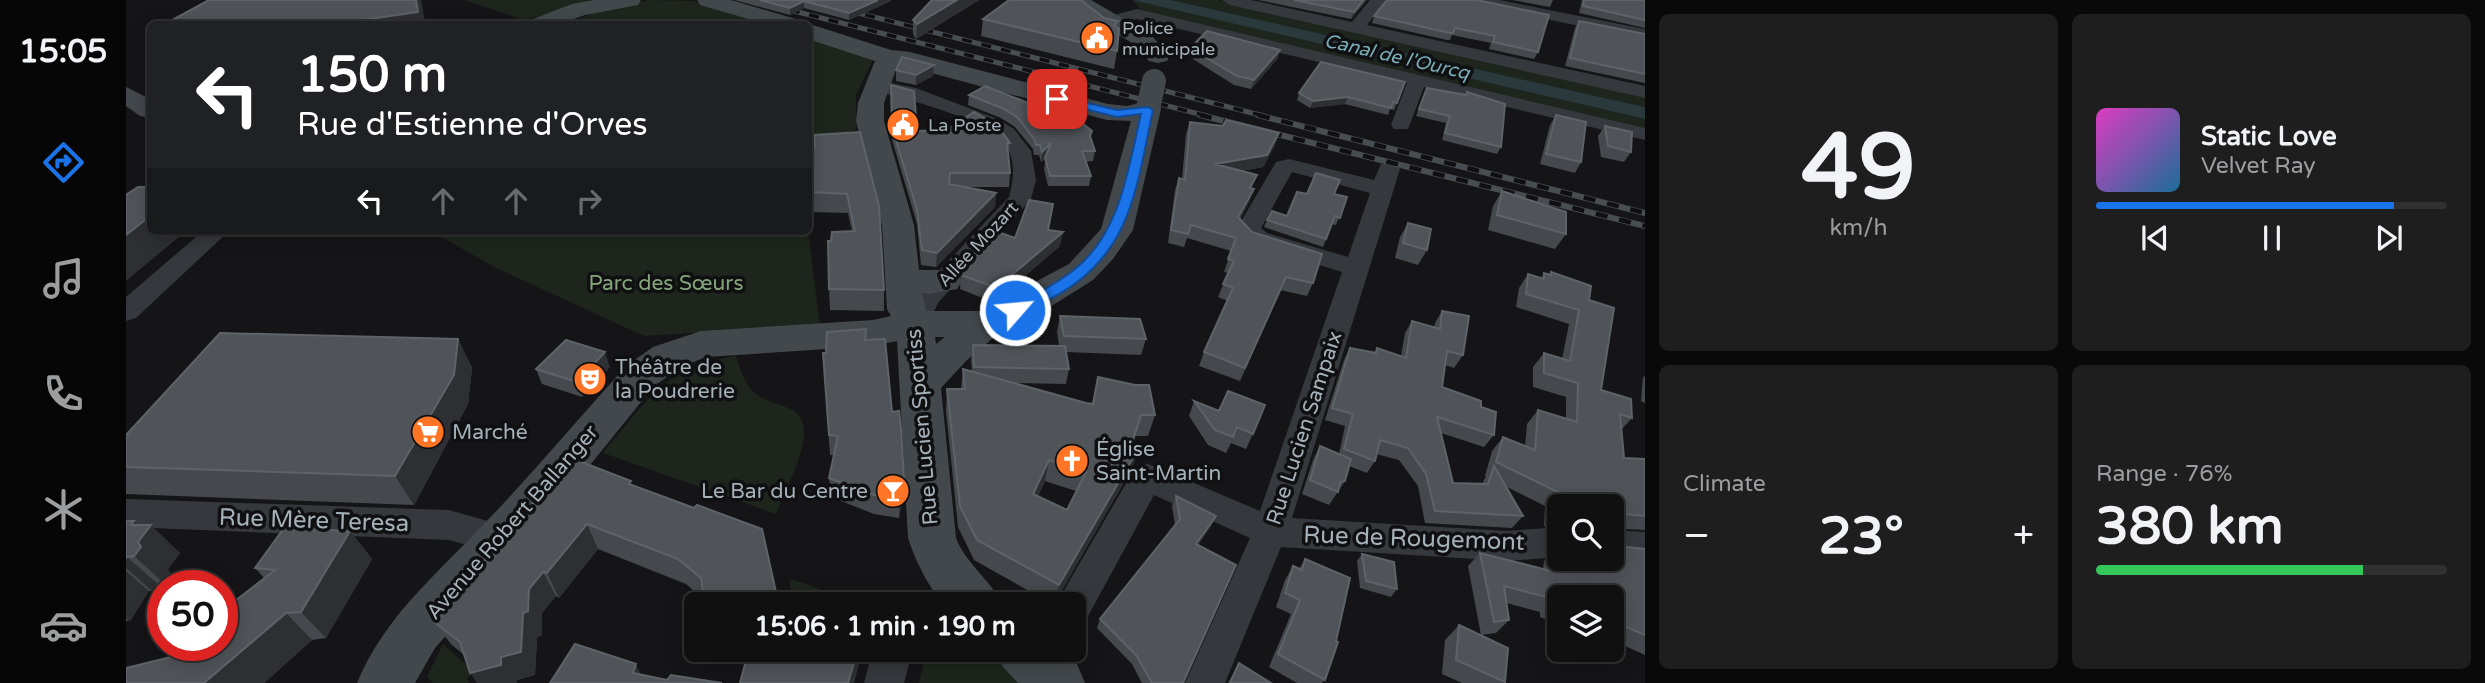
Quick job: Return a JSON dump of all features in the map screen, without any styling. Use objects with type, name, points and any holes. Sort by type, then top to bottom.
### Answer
[{"type":"main road","points":[[549,21],[580,9],[629,0]]},
{"type":"main road","points":[[708,0],[778,21]]},
{"type":"main road","points":[[812,32],[889,57],[901,57],[1107,112],[1126,114],[1152,89],[1161,48],[1158,40],[1130,16],[1075,0]]},
{"type":"main road","name":"Rue Lucien Sportiss","points":[[889,57],[871,103],[870,121],[898,225],[905,309],[894,329],[918,387],[932,538],[938,557],[961,592]]},
{"type":"main road","name":"Avenue Robert Ballanger","points":[[386,680],[416,630],[501,539],[640,376],[667,357],[717,341],[986,324],[1055,290],[1081,272],[1101,252],[1116,230],[1124,211],[1152,89]]},
{"type":"main road","points":[[126,95],[147,108]]},
{"type":"main road","points":[[902,277],[929,283],[944,281]]},
{"type":"main road","points":[[918,387],[952,351],[986,324]]},
{"type":"street","points":[[1230,0],[1645,92]]},
{"type":"street","points":[[1356,28],[1378,0]]},
{"type":"street","points":[[1475,0],[1645,34]]},
{"type":"street","points":[[1130,16],[1645,134]]},
{"type":"street","points":[[1401,125],[1417,80]]},
{"type":"street","name":"Allée Mozart","points":[[877,86],[909,92],[993,124],[1013,139],[1020,151],[1025,180],[1020,199],[926,300],[894,329]]},
{"type":"street","name":"Rue Lucien Sampaix","points":[[1205,683],[1270,531],[1357,268],[1385,179],[1289,165],[1284,167],[1248,230],[1258,237],[1357,268]]},
{"type":"street","points":[[126,312],[213,235]]},
{"type":"street","points":[[1082,592],[1147,477],[1270,531]]},
{"type":"street","name":"Rue Mère Teresa","points":[[126,513],[449,525],[501,539]]},
{"type":"street","name":"Rue de Rougemont","points":[[1270,531],[1508,545],[1547,543]]},
{"type":"street","points":[[1624,546],[1645,547]]},
{"type":"street","points":[[884,683],[890,662]]},
{"type":"green space","points":[[465,0],[608,0],[524,20]]},
{"type":"green space","points":[[651,0],[693,1],[758,21],[574,21],[608,7]]},
{"type":"green space","points":[[1133,0],[1645,119],[1645,129],[1141,10]]},
{"type":"green space","points":[[1171,0],[1218,0],[1645,95],[1645,107]]},
{"type":"green space","points":[[812,38],[873,60],[856,95],[856,130],[840,136],[812,159]]},
{"type":"green space","name":"Parc des Sœurs","points":[[438,235],[809,235],[820,325],[644,336],[498,269]]},
{"type":"green space","points":[[736,356],[743,376],[756,394],[790,409],[802,420],[804,430],[801,452],[776,514],[603,453],[645,403],[674,378],[691,368]]},
{"type":"green space","points":[[792,579],[827,592],[792,592],[789,583]]},
{"type":"green space","points":[[443,644],[465,664],[471,675],[467,678],[469,683],[433,683],[427,677]]},
{"type":"green space","points":[[924,662],[1004,662],[1025,683],[919,683]]},
{"type":"water","name":"Canal de l'Ourcq","points":[[1132,0],[1171,0],[1645,107],[1645,119]]},
{"type":"building","points":[[209,0],[416,0],[418,12],[356,21],[170,21]]},
{"type":"building","points":[[760,0],[878,0],[849,13],[804,1],[790,8]]},
{"type":"building","points":[[932,0],[957,0],[917,24],[913,20]]},
{"type":"building","points":[[1009,0],[1081,0],[1104,18],[1118,21],[1114,25],[1119,29],[1117,51],[983,19]]},
{"type":"building","points":[[1294,0],[1364,0],[1354,12]]},
{"type":"building","points":[[1387,0],[1477,0],[1549,15],[1538,52],[1493,42],[1495,36],[1455,28],[1453,33],[1450,33],[1374,16]]},
{"type":"building","points":[[1584,0],[1645,0],[1645,20],[1583,6]]},
{"type":"building","points":[[1579,21],[1645,34],[1645,74],[1570,58]]},
{"type":"building","points":[[1207,31],[1280,50],[1254,80],[1237,76],[1190,48]]},
{"type":"building","points":[[902,57],[934,65],[916,75],[896,70]]},
{"type":"building","points":[[1321,62],[1405,82],[1397,103],[1393,102],[1391,108],[1348,97],[1313,101],[1299,93]]},
{"type":"building","points":[[891,85],[914,91],[917,131],[946,130],[974,112],[998,126],[1010,143],[1007,143],[1010,173],[950,173],[949,184],[996,193],[937,253],[922,250],[917,210],[892,127]]},
{"type":"building","points":[[985,86],[1046,110],[1045,112],[1064,108],[1092,131],[1090,136],[1095,151],[1082,151],[1091,176],[1050,176],[1045,158],[1051,143],[1042,152],[1040,145],[1036,145],[1017,117],[969,95]]},
{"type":"building","points":[[1427,88],[1466,95],[1467,92],[1505,104],[1501,147],[1445,133],[1450,116],[1419,109]]},
{"type":"building","points":[[1556,115],[1586,122],[1581,162],[1546,154]]},
{"type":"building","points":[[1226,120],[1279,133],[1267,155],[1215,164],[1257,175],[1250,188],[1254,189],[1238,217],[1252,232],[1322,254],[1313,283],[1286,277],[1245,368],[1204,352],[1233,288],[1223,284],[1234,261],[1228,259],[1236,238],[1191,225],[1188,234],[1171,230],[1179,178],[1185,180],[1190,122],[1223,126]]},
{"type":"building","points":[[1605,126],[1632,132],[1631,152],[1608,146]]},
{"type":"building","points":[[860,132],[879,206],[884,290],[829,289],[828,241],[831,241],[832,232],[855,231],[847,194],[812,192],[814,135]]},
{"type":"building","points":[[1316,173],[1340,180],[1334,194],[1347,197],[1340,218],[1335,216],[1326,239],[1267,220],[1272,211],[1287,216],[1297,192],[1307,194]]},
{"type":"building","points":[[138,187],[147,187],[147,218],[126,235],[126,195]]},
{"type":"building","points":[[1502,191],[1566,212],[1566,234],[1497,215]]},
{"type":"building","points":[[1029,200],[1053,204],[1048,230],[1063,232],[1014,273],[991,286],[961,275],[965,264],[995,231],[1015,238]]},
{"type":"building","points":[[1408,223],[1431,229],[1427,250],[1403,243]]},
{"type":"building","points":[[1551,272],[1591,286],[1589,300],[1614,308],[1601,390],[1631,399],[1632,418],[1620,414],[1624,458],[1645,459],[1645,516],[1624,514],[1624,494],[1558,494],[1496,462],[1503,437],[1535,450],[1538,410],[1577,422],[1578,383],[1544,373],[1544,353],[1570,361],[1579,310],[1526,294],[1528,274],[1544,279],[1544,273],[1551,275]]},
{"type":"building","points":[[1442,311],[1469,316],[1463,355],[1447,351],[1442,387],[1481,401],[1481,407],[1496,412],[1494,435],[1437,417],[1453,483],[1488,484],[1494,466],[1523,516],[1435,511],[1426,474],[1408,448],[1380,440],[1375,461],[1344,449],[1353,414],[1332,408],[1350,348],[1376,353],[1377,348],[1406,358],[1412,321],[1440,329]]},
{"type":"building","points":[[1060,316],[1140,319],[1146,339],[1064,336]]},
{"type":"building","points":[[866,329],[865,340],[885,339],[892,412],[899,411],[901,429],[904,478],[899,498],[874,495],[829,478],[838,436],[829,435],[823,353],[826,353],[827,332]]},
{"type":"building","points":[[220,333],[458,339],[454,375],[395,476],[126,467],[126,435]]},
{"type":"building","points":[[566,340],[605,352],[577,382],[536,369]]},
{"type":"building","points":[[973,345],[1065,346],[1069,369],[974,367]]},
{"type":"building","points":[[963,369],[1093,404],[1098,377],[1135,385],[1149,385],[1155,415],[1141,415],[1131,447],[1138,449],[1059,585],[977,540],[960,506],[947,389],[965,389]],"holes":[[[1049,460],[1086,472],[1067,510],[1033,494]]]},
{"type":"building","points":[[1228,391],[1265,405],[1253,434],[1237,427],[1233,437],[1215,430],[1194,401],[1219,411]]},
{"type":"building","points":[[1320,446],[1351,459],[1345,481],[1340,482],[1338,492],[1310,480]]},
{"type":"building","points":[[571,458],[631,481],[629,484],[762,529],[776,592],[703,592],[701,578],[678,559],[587,524],[547,573],[543,572],[529,589],[528,611],[523,613],[521,652],[501,657],[501,665],[470,673],[460,642],[433,621]]},
{"type":"building","points":[[1176,496],[1216,516],[1196,544],[1236,565],[1183,683],[1152,683],[1136,655],[1100,619],[1180,519]]},
{"type":"building","points":[[126,521],[134,521],[131,525],[151,525],[138,542],[141,547],[134,556],[126,558]]},
{"type":"building","points":[[284,528],[350,531],[301,612],[286,613],[238,654],[238,599],[275,570],[255,568]]},
{"type":"building","points":[[1624,547],[1645,549],[1645,635],[1624,626],[1624,585],[1547,585],[1547,597],[1504,586],[1509,620],[1494,622],[1480,553],[1555,572],[1624,571]]},
{"type":"building","points":[[1362,554],[1394,562],[1397,589],[1366,581]]},
{"type":"building","points":[[1305,559],[1350,578],[1336,641],[1338,642],[1325,680],[1278,654],[1300,600],[1285,593],[1293,566],[1302,570]]},
{"type":"building","points":[[1459,625],[1508,648],[1505,682],[1456,660]]},
{"type":"building","points":[[575,644],[636,664],[633,673],[667,680],[671,675],[722,683],[550,683]]},
{"type":"building","points":[[155,661],[230,661],[204,683],[126,683],[126,668]]},
{"type":"building","points":[[746,662],[854,662],[848,683],[740,683]]},
{"type":"building","points":[[1239,663],[1271,683],[1230,683]]},
{"type":"railway","points":[[751,0],[1207,116]]},
{"type":"railway","points":[[807,0],[1264,116]]},
{"type":"railway","points":[[1200,115],[1645,226]]},
{"type":"railway","points":[[1258,115],[1645,213]]},
{"type":"place","name":"Police municipale","points":[[1097,38]]},
{"type":"place","name":"La Poste","points":[[903,125]]},
{"type":"place","name":"Théâtre de la Poudrerie","points":[[590,379]]},
{"type":"place","name":"Marché","points":[[428,432]]},
{"type":"place","name":"Église Saint-Martin","points":[[1072,461]]},
{"type":"place","name":"Le Bar du Centre","points":[[893,491]]},
{"type":"route","points":[[1015,310],[1055,290],[1081,272],[1108,243],[1124,211],[1148,110],[1117,114],[1057,99]]}]
